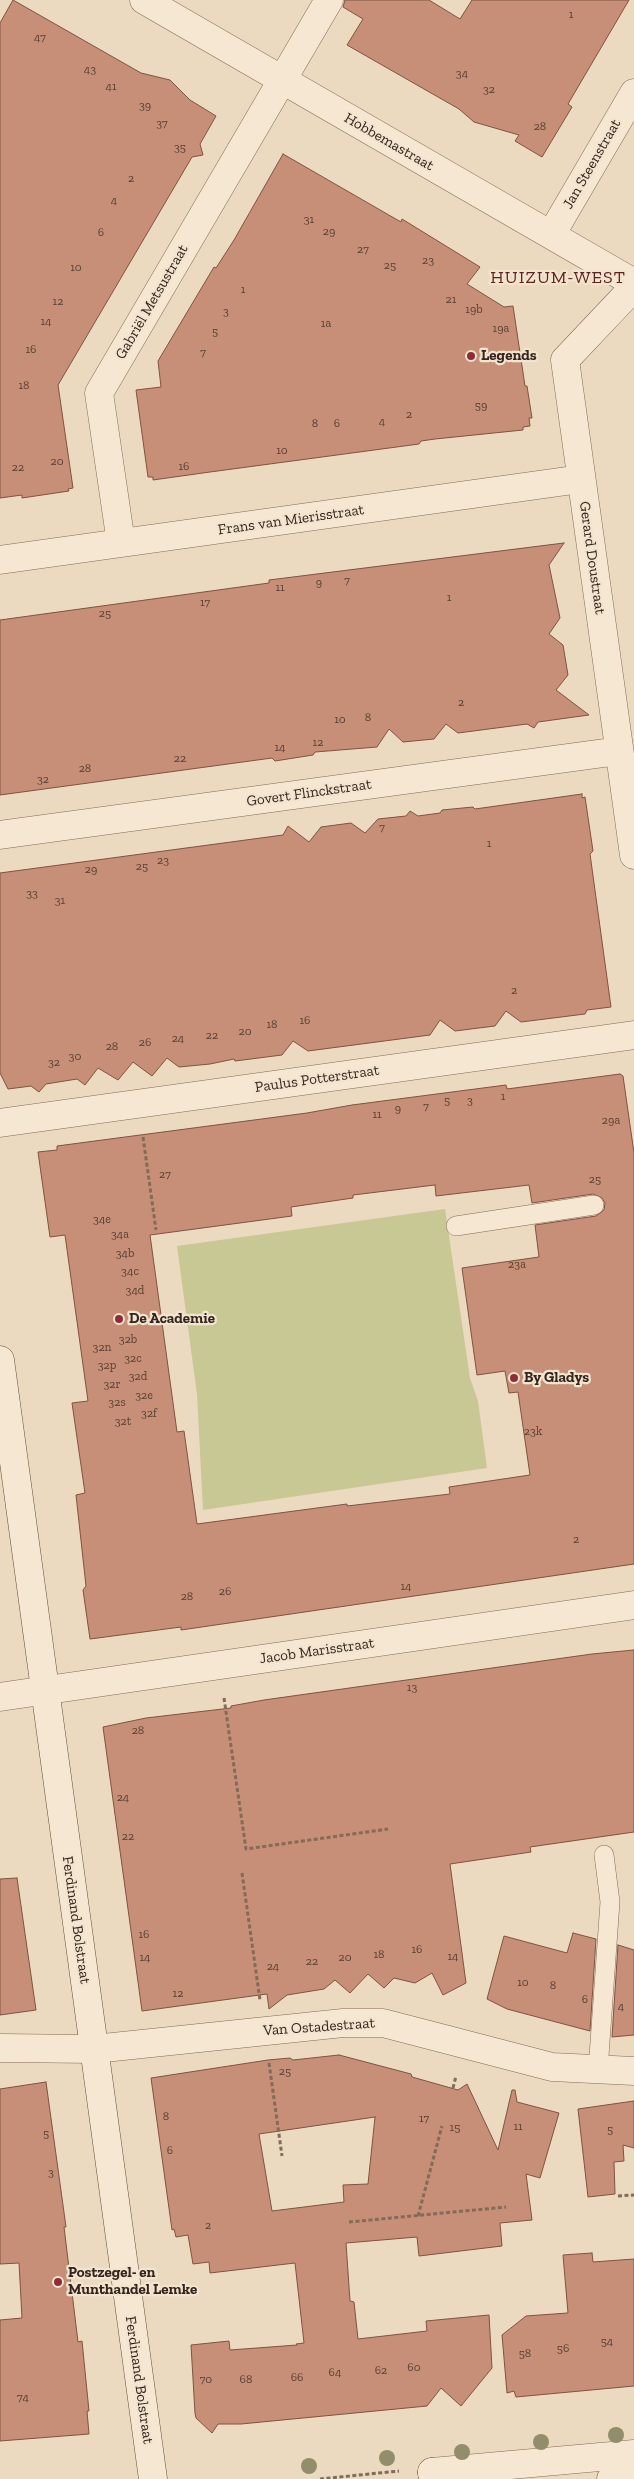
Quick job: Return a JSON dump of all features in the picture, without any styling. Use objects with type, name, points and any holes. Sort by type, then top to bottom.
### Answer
[{"type":"street","name":"Hobbemastraat","points":[[144,0],[634,283]]},
{"type":"street","name":"Gabriël Metsustraat","points":[[121,543],[99,393],[329,0]]},
{"type":"street","name":"Jan Steenstraat","points":[[550,235],[634,93]]},
{"type":"street","name":"Gerard Doustraat","points":[[633,841],[565,360],[634,287]]},
{"type":"street","name":"Frans van Mierisstraat","points":[[0,560],[582,479]]},
{"type":"street","name":"Govert Flinckstraat","points":[[0,835],[619,751]]},
{"type":"street","name":"Paulus Potterstraat","points":[[0,1123],[634,1035]]},
{"type":"street","name":"Ferdinand Bolstraat","points":[[0,1360],[153,2479]]},
{"type":"street","name":"Jacob Marisstraat","points":[[0,1696],[634,1605]]},
{"type":"street","name":"Van Ostadestraat","points":[[0,2048],[94,2049],[343,2023],[383,2023],[552,2067],[634,2071]]},
{"type":"street","points":[[432,2475],[634,2454]]},
{"type":"street","points":[[611,2479],[634,2476]]},
{"type":"lane","points":[[456,1226],[594,1206]]},
{"type":"lane","points":[[598,2070],[610,1902],[604,1855]]},
{"type":"path","points":[[138,1104],[156,1230]]},
{"type":"path","points":[[220,1665],[246,1849],[388,1829]]},
{"type":"path","points":[[418,2216],[442,2126]]},
{"type":"path","points":[[618,2196],[634,2195]]},
{"type":"path","points":[[350,2222],[506,2207]]},
{"type":"path","points":[[320,2479],[411,2470],[432,2475]]},
{"type":"green space","points":[[445,1209],[470,1378],[478,1401],[487,1468],[203,1510],[197,1394],[177,1246]]},
{"type":"building","points":[[13,0],[141,73],[170,80],[190,100],[216,116],[200,144],[203,155],[192,157],[58,385],[73,488],[68,489],[69,491],[22,498],[22,495],[0,498],[0,23]]},
{"type":"building","points":[[345,0],[429,0],[460,19],[472,0],[629,0],[568,104],[572,107],[542,157],[515,141],[519,135],[474,122],[459,109],[347,45],[363,19],[343,7]]},
{"type":"building","points":[[283,154],[401,222],[402,219],[480,267],[467,284],[504,307],[513,306],[525,386],[527,386],[532,418],[529,418],[530,426],[523,427],[523,430],[435,439],[421,441],[419,444],[153,480],[153,477],[148,477],[136,390],[161,387],[158,361],[214,267],[216,268],[234,240]]},
{"type":"building","points":[[564,543],[549,565],[560,618],[549,634],[563,645],[568,675],[556,690],[589,715],[538,722],[534,728],[527,724],[458,733],[446,724],[434,739],[403,742],[389,729],[377,747],[315,752],[313,755],[275,761],[272,758],[0,795],[0,620],[269,583],[269,580]]},
{"type":"building","points":[[582,794],[582,798],[585,797],[593,851],[590,854],[611,1007],[587,1010],[585,1014],[521,1022],[506,1011],[495,1026],[455,1031],[440,1020],[430,1035],[308,1051],[293,1041],[282,1055],[235,1061],[234,1059],[210,1064],[179,1067],[167,1058],[152,1076],[133,1062],[118,1080],[98,1068],[85,1085],[77,1079],[46,1084],[39,1092],[31,1086],[8,1089],[0,1073],[0,873],[283,835],[288,826],[309,842],[321,827],[351,823],[365,833],[378,819],[406,816],[410,811],[418,816],[440,813],[442,810],[473,807],[475,809]]},
{"type":"building","points":[[620,1074],[623,1076],[634,1153],[634,1564],[181,1630],[181,1627],[90,1639],[83,1590],[86,1586],[76,1495],[85,1493],[72,1403],[88,1401],[65,1235],[50,1237],[38,1152],[57,1150],[57,1146],[307,1113],[352,1105],[506,1085],[507,1089]],"holes":[[[435,1185],[436,1196],[529,1185],[532,1203],[593,1194],[602,1198],[605,1203],[604,1210],[596,1216],[535,1225],[539,1257],[462,1268],[477,1375],[505,1371],[509,1393],[518,1392],[530,1475],[449,1487],[450,1494],[347,1506],[347,1504],[197,1524],[184,1431],[177,1432],[150,1235],[292,1216],[291,1207],[353,1198],[353,1195]]]},
{"type":"building","points":[[634,1650],[634,1832],[530,1847],[531,1852],[450,1864],[466,1983],[443,1995],[432,1973],[415,1983],[394,1978],[384,1988],[368,1974],[350,1993],[335,1980],[324,1989],[287,1995],[269,2009],[267,1994],[142,2011],[103,1727],[146,1718],[231,1708],[231,1706],[264,1700],[592,1654]]},
{"type":"building","points":[[17,1878],[36,2010],[0,2015],[0,1879]]},
{"type":"building","points":[[573,1933],[596,1939],[590,2031],[507,2009],[487,1999],[504,1936],[567,1953]]},
{"type":"building","points":[[618,1945],[634,1950],[634,2035],[612,2037]]},
{"type":"building","points":[[339,2055],[411,2074],[412,2077],[458,2090],[467,2084],[498,2150],[512,2090],[515,2090],[517,2102],[559,2113],[540,2178],[526,2174],[532,2220],[500,2223],[502,2246],[419,2256],[417,2237],[346,2243],[350,2301],[354,2302],[358,2339],[427,2331],[426,2321],[489,2315],[492,2368],[461,2406],[441,2388],[427,2406],[241,2424],[218,2424],[212,2433],[196,2418],[191,2345],[229,2341],[230,2350],[304,2343],[295,2263],[210,2273],[209,2262],[193,2264],[188,2235],[176,2237],[174,2229],[172,2230],[151,2078],[268,2060],[290,2058],[293,2060]],"holes":[[[375,2117],[368,2184],[343,2185],[344,2202],[272,2211],[259,2134]]]},
{"type":"building","points":[[46,2082],[66,2227],[64,2227],[78,2342],[82,2341],[89,2411],[87,2411],[89,2434],[0,2441],[0,2320],[22,2318],[19,2263],[0,2264],[0,2089]]},
{"type":"building","points":[[634,2101],[634,2148],[623,2145],[624,2161],[614,2162],[615,2194],[588,2197],[578,2109]]},
{"type":"building","points":[[592,2253],[593,2262],[634,2259],[634,2386],[516,2397],[514,2391],[507,2393],[502,2335],[526,2316],[568,2313],[563,2255]]},
{"type":"place","name":"Legends","points":[[471,356]]},
{"type":"place","name":"De Academie","points":[[119,1319]]},
{"type":"place","name":"By Gladys","points":[[514,1378]]},
{"type":"place","name":"Postzegel- en Munthandel Lemke","points":[[58,2282]]},
{"type":"district","name":"HUIZUM-WEST","points":[[558,278]]}]
